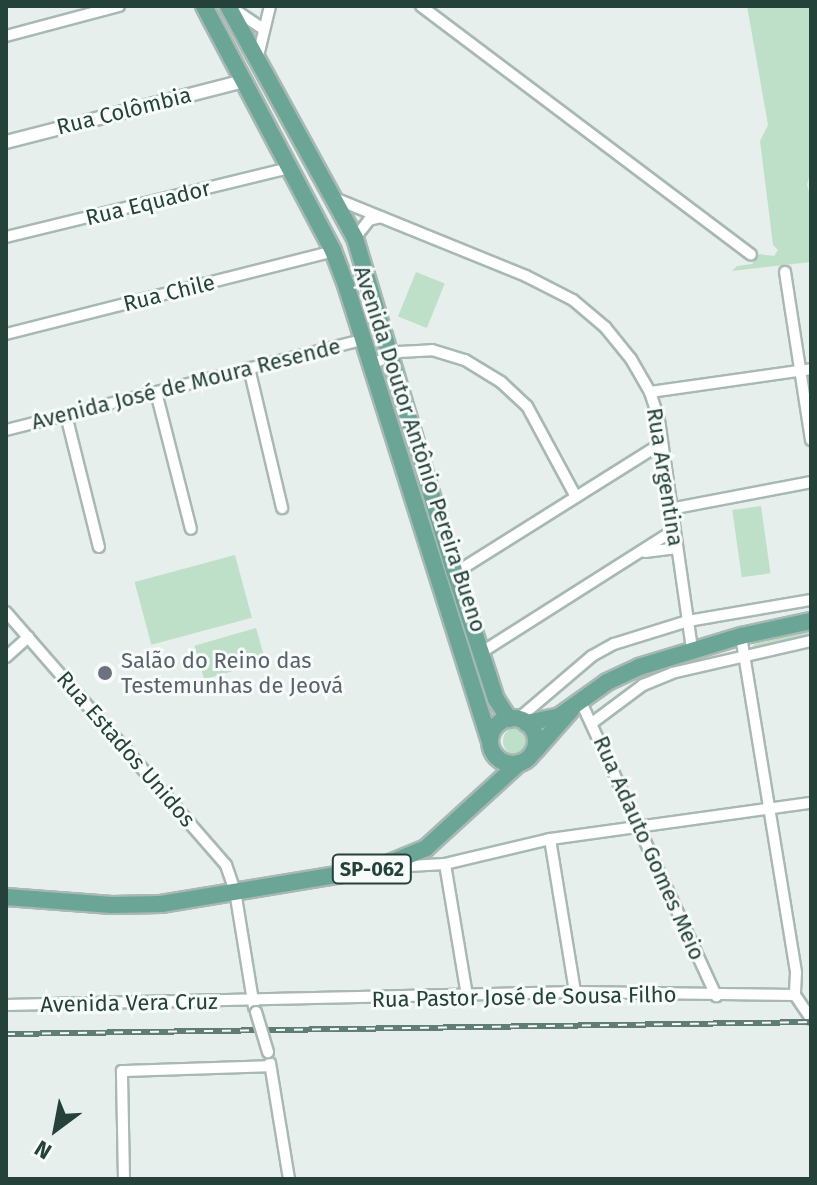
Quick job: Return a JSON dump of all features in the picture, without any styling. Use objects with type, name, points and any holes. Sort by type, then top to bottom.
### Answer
[{"type":"main road","name":"Avenida Doutor Antônio Pereira Bueno","points":[[204,6],[333,251],[366,339],[493,749]]},
{"type":"main road","name":"Avenida Doutor Antônio Pereira Bueno","points":[[229,6],[355,238],[496,699],[518,720]]},
{"type":"main road","points":[[249,64],[263,66],[261,88],[244,82],[249,64]]},
{"type":"main road","name":"SP-062","points":[[6,897],[112,905],[161,904],[378,868],[426,848],[484,792],[535,751],[576,706],[607,682],[639,667],[692,649],[811,621]]},
{"type":"main road","name":"SP-062","points":[[484,792],[496,769],[492,731],[518,720],[544,721],[576,706]]},
{"type":"main road","points":[[518,720],[533,728],[535,751]]},
{"type":"main road","points":[[493,749],[503,762],[518,764]]},
{"type":"street","points":[[6,36],[119,6]]},
{"type":"street","points":[[229,6],[263,29]]},
{"type":"street","points":[[263,66],[263,29],[270,6]]},
{"type":"street","points":[[421,6],[751,255]]},
{"type":"street","name":"Rua Colômbia","points":[[6,142],[244,82]]},
{"type":"street","name":"Rua Equador","points":[[6,237],[290,168]]},
{"type":"street","name":"Rua Argentina","points":[[331,197],[526,276],[573,300],[605,327],[631,359],[650,392],[662,443],[692,649]]},
{"type":"street","points":[[355,238],[369,220],[383,216]]},
{"type":"street","name":"Rua Chile","points":[[6,334],[333,251]]},
{"type":"street","points":[[785,272],[806,370],[811,440]]},
{"type":"street","name":"Avenida José de Moura Resende","points":[[6,430],[366,339]]},
{"type":"street","points":[[372,364],[390,355],[432,350],[465,360],[501,382],[527,406],[576,497]]},
{"type":"street","points":[[249,368],[282,508]]},
{"type":"street","points":[[650,392],[806,370]]},
{"type":"street","points":[[156,392],[191,529]]},
{"type":"street","points":[[66,415],[99,547]]},
{"type":"street","points":[[455,573],[662,443]]},
{"type":"street","points":[[670,509],[811,482]]},
{"type":"street","points":[[482,652],[673,531]]},
{"type":"street","points":[[639,554],[677,548]]},
{"type":"street","points":[[518,720],[592,656],[640,634],[688,621],[811,600]]},
{"type":"street","name":"Rua Estados Unidos","points":[[6,612],[226,865],[235,891],[254,1007],[268,1052],[289,1179]]},
{"type":"street","points":[[741,636],[796,973],[795,995],[811,1019]]},
{"type":"street","points":[[6,657],[28,637]]},
{"type":"street","points":[[592,723],[657,679],[744,655],[811,641]]},
{"type":"street","name":"Rua Adauto Gomes Meio","points":[[576,706],[592,723],[716,996]]},
{"type":"street","points":[[378,868],[445,864],[550,839],[811,803]]},
{"type":"street","points":[[550,839],[575,992]]},
{"type":"street","points":[[445,864],[467,995]]},
{"type":"street","name":"Rua Pastor José de Sousa Filho","points":[[254,1007],[575,992],[795,995]]},
{"type":"street","name":"Avenida Vera Cruz","points":[[6,1005],[254,1007]]},
{"type":"street","points":[[124,1179],[122,1071],[270,1066]]},
{"type":"green space","points":[[747,6],[811,6],[811,169],[807,185],[811,199],[811,262],[732,271],[737,266],[752,264],[759,254],[774,256],[778,250],[773,245],[760,141],[768,125]]},
{"type":"green space","points":[[416,272],[445,284],[427,328],[398,317]]},
{"type":"green space","points":[[761,506],[770,573],[742,577],[732,510]]},
{"type":"green space","points":[[235,555],[252,618],[151,645],[135,582]]},
{"type":"green space","points":[[256,628],[266,662],[204,679],[194,646]]},
{"type":"green space","points":[[811,631],[811,637],[751,648],[755,644]]},
{"type":"green space","points":[[518,726],[529,730],[533,741],[529,752],[518,756],[507,752],[503,741],[507,730]]},
{"type":"railway","points":[[6,1034],[811,1022]]},
{"type":"place","name":"Salão do Reino das Testemunhas de Jeová","points":[[105,673]]}]
